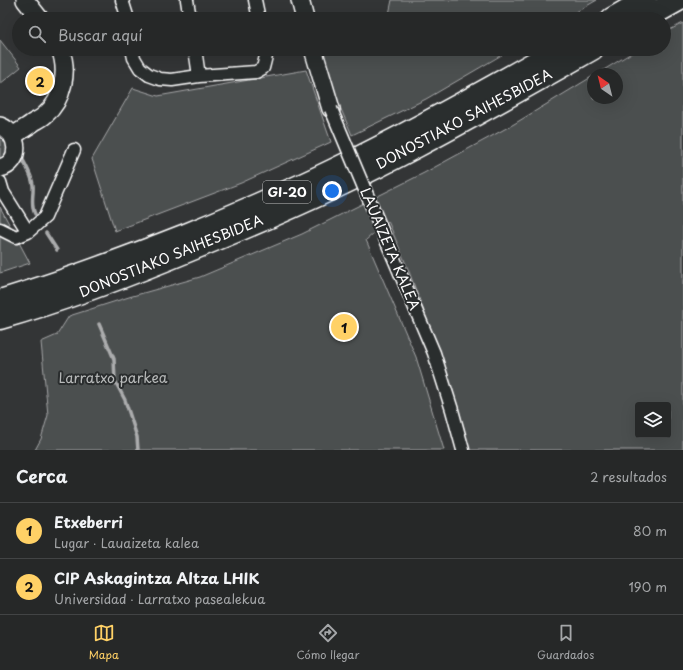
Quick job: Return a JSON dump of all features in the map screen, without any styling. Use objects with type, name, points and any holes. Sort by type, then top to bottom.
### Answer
[{"type":"highway","points":[[624,12],[645,0]]},
{"type":"highway","points":[[657,12],[678,0]]},
{"type":"highway","name":"DONOSTIAKO SAIHESBIDEA","points":[[0,301],[56,283],[142,252],[241,212],[335,170],[480,94],[547,56]]},
{"type":"highway","name":"DONOSTIAKO SAIHESBIDEA","points":[[0,318],[94,288],[148,268],[317,196],[417,147],[580,56]]},
{"type":"street","points":[[25,0],[34,12]]},
{"type":"street","points":[[122,0],[126,12]]},
{"type":"street","points":[[187,0],[189,12]]},
{"type":"street","points":[[255,0],[258,12]]},
{"type":"street","points":[[300,0],[303,12]]},
{"type":"street","points":[[0,168],[3,168],[9,163],[14,157],[16,150],[16,142],[6,131],[44,116],[54,105],[61,91],[64,77],[62,56]]},
{"type":"street","points":[[134,56],[140,68],[149,75],[160,79],[172,80],[199,76],[256,72],[263,68],[266,56]]},
{"type":"street","points":[[196,56],[199,76]]},
{"type":"street","name":"LAUAIZETA KALEA","points":[[315,56],[331,109],[434,353],[463,450]]},
{"type":"street","points":[[0,229],[16,237],[28,232],[45,217],[74,150]]},
{"type":"street","points":[[0,182],[3,192],[28,232]]},
{"type":"green space","points":[[392,0],[597,0],[576,12],[389,12]]},
{"type":"green space","name":"Larratxo parkea","points":[[683,23],[683,450],[468,450],[445,368],[408,269],[388,221],[366,240],[416,357],[444,450],[35,450],[41,439],[48,415],[41,342],[57,335],[69,316],[200,277],[302,234],[424,173],[514,124],[587,80],[587,104],[623,104],[623,68],[607,68],[627,56],[671,56],[671,29]]},
{"type":"green space","points":[[0,40],[21,67],[0,84]]},
{"type":"green space","points":[[320,56],[500,56],[426,99],[352,135],[323,67]]},
{"type":"green space","points":[[306,70],[331,142],[241,183],[115,231],[92,159],[133,88],[158,96]]},
{"type":"green space","points":[[0,133],[7,139],[9,153],[0,161]]},
{"type":"green space","points":[[0,207],[30,263],[0,273]]},
{"type":"waterway","points":[[23,160],[32,182],[32,203],[35,214]]},
{"type":"waterway","points":[[46,233],[57,250]]},
{"type":"waterway","points":[[99,324],[114,359],[115,381],[125,400],[137,437],[138,450]]},
{"type":"place","name":"CIP Askagintza Altza LHIK","points":[[40,81]]},
{"type":"place","name":"Etxeberri","points":[[344,327]]}]
